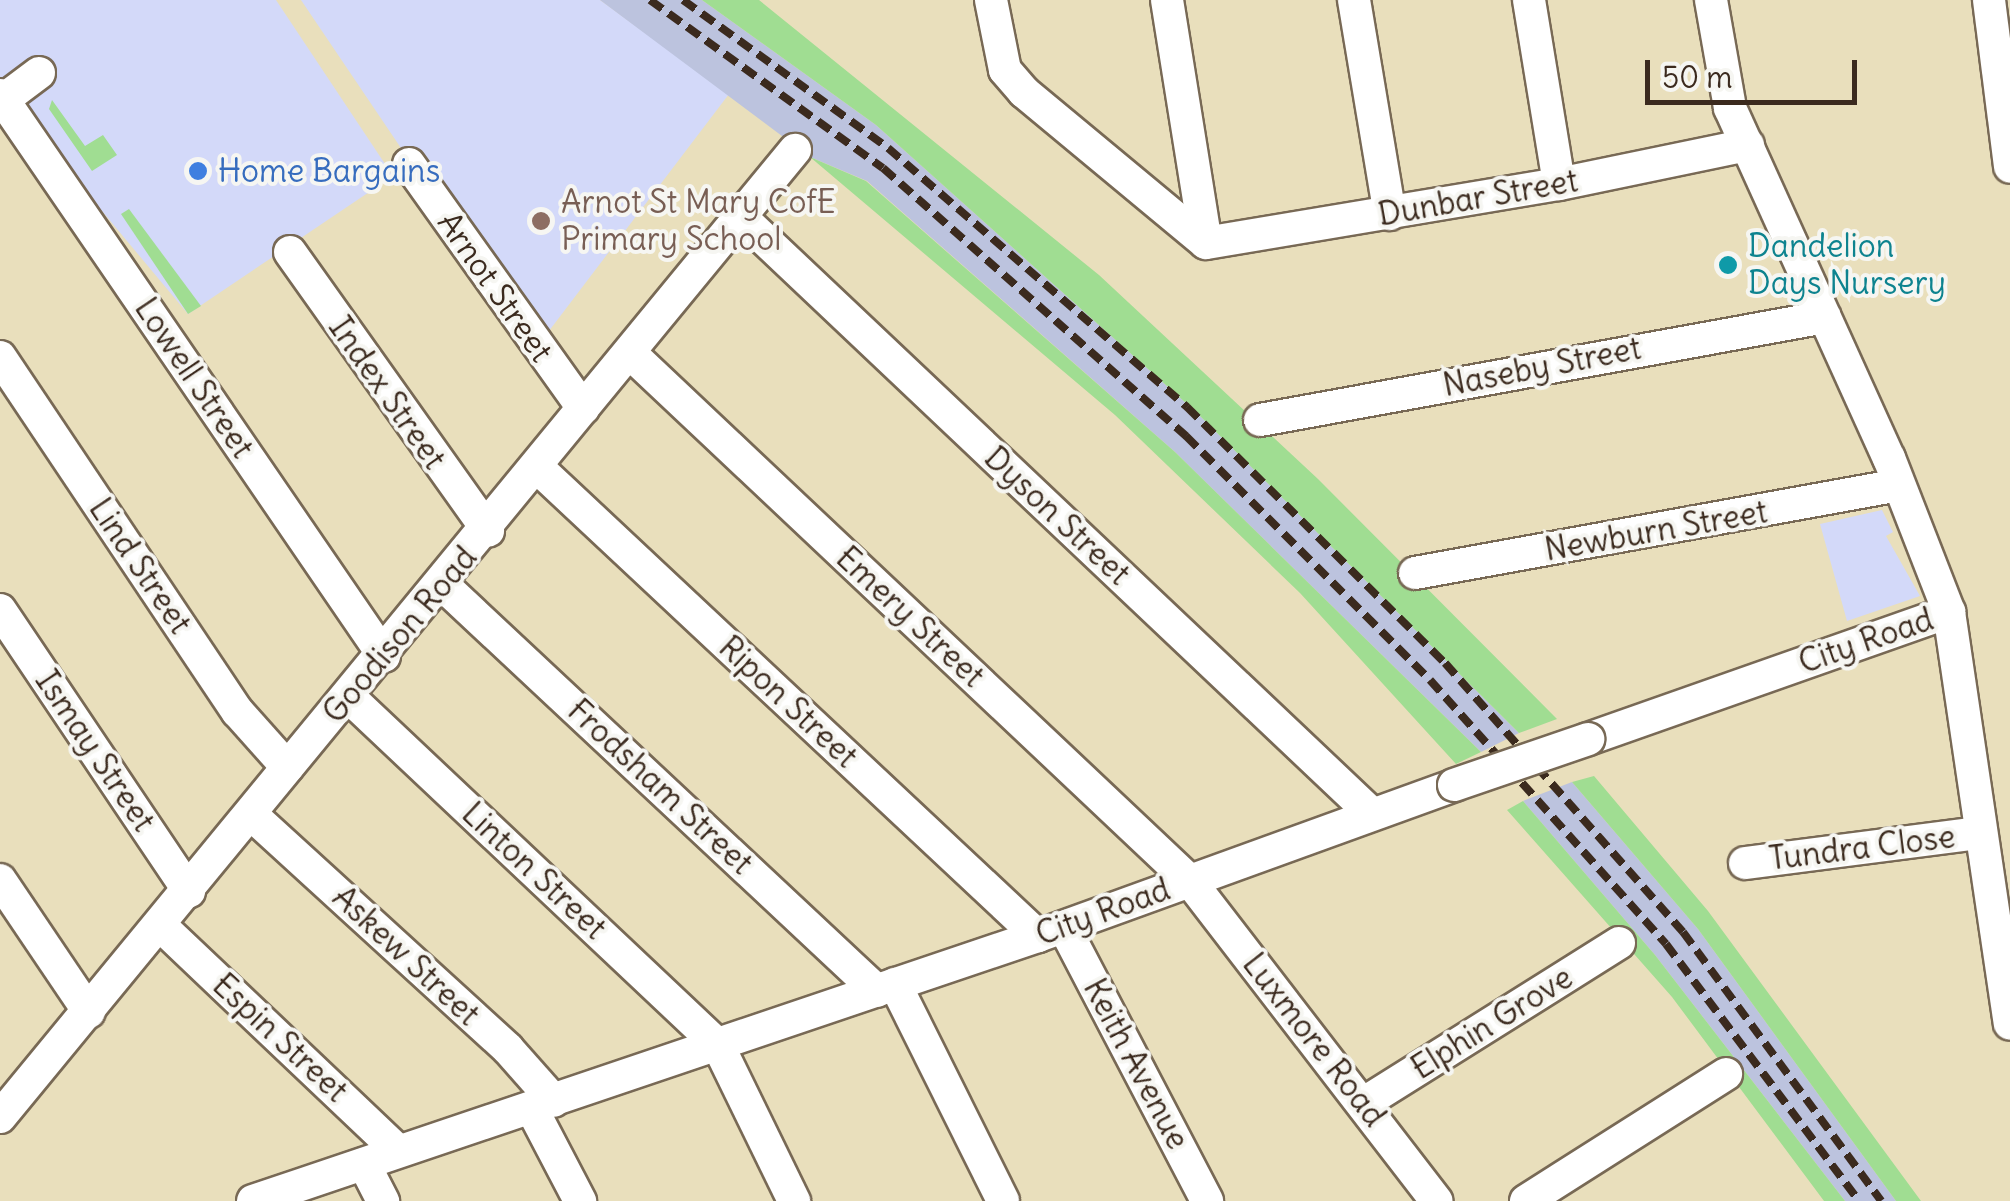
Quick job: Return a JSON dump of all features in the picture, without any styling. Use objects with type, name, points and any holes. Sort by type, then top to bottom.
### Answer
[{"type":"street","points":[[991,0],[1005,70],[1024,92],[1206,243]]},
{"type":"street","points":[[1167,0],[1206,243]]},
{"type":"street","points":[[1354,0],[1390,214]]},
{"type":"street","points":[[1530,0],[1559,184]]},
{"type":"street","points":[[1711,0],[1730,108],[1824,316],[1949,612],[1978,833],[2010,1024]]},
{"type":"street","points":[[1988,0],[2010,167]]},
{"type":"street","name":"Lowell Street","points":[[39,73],[2,97],[384,656]]},
{"type":"street","name":"Dunbar Street","points":[[1206,243],[1559,184],[1748,145]]},
{"type":"street","name":"Goodison Road","points":[[0,1118],[253,816],[287,768],[488,531],[583,408],[796,150]]},
{"type":"street","name":"Arnot Street","points":[[409,164],[583,408]]},
{"type":"street","name":"Dyson Street","points":[[742,218],[1372,814]]},
{"type":"street","name":"Index Street","points":[[290,252],[488,531]]},
{"type":"street","name":"Naseby Street","points":[[1260,420],[1824,316]]},
{"type":"street","name":"Emery Street","points":[[630,353],[1190,881]]},
{"type":"street","name":"Lind Street","points":[[0,357],[238,712],[287,768]]},
{"type":"street","name":"Ripon Street","points":[[538,468],[1051,931]]},
{"type":"street","name":"Newburn Street","points":[[1415,573],[1897,485]]},
{"type":"street","name":"Frodsham Street","points":[[443,585],[886,987]]},
{"type":"street","name":"Ismay Street","points":[[0,610],[190,891]]},
{"type":"street","name":"City Road","points":[[253,1201],[1051,931],[1454,784],[1949,612]]},
{"type":"street","name":"Linton Street","points":[[349,697],[718,1044]]},
{"type":"street","name":"Askew Street","points":[[253,816],[508,1049],[543,1105],[580,1201]]},
{"type":"street","name":"Tundra Close","points":[[1744,863],[1978,833]]},
{"type":"street","points":[[0,880],[88,1012]]},
{"type":"street","name":"Luxmore Road","points":[[1190,881],[1436,1201]]},
{"type":"street","name":"Espin Street","points":[[161,926],[398,1150]]},
{"type":"street","name":"Keith Avenue","points":[[1051,931],[1207,1201]]},
{"type":"street","name":"Elphin Grove","points":[[1364,1103],[1619,943]]},
{"type":"street","points":[[886,987],[1003,1201]]},
{"type":"street","points":[[718,1044],[794,1201]]},
{"type":"street","points":[[1526,1201],[1726,1074]]},
{"type":"street","points":[[364,1164],[383,1201]]},
{"type":"shaded area","points":[[0,0],[276,0],[393,176],[188,314],[0,89]]},
{"type":"shaded area","name":"Arnot St Mary CofE Primary School","points":[[301,0],[600,0],[729,94],[536,348]]},
{"type":"shaded area","points":[[600,0],[702,0],[876,125],[1196,412],[1519,733],[1481,752],[1175,452],[867,181],[810,157]]},
{"type":"shaded area","points":[[1882,510],[1893,532],[1886,536],[1920,596],[1847,621],[1820,524]]},
{"type":"shaded area","points":[[1572,782],[1698,929],[1896,1201],[1845,1201],[1655,955],[1523,801]]},
{"type":"green space","points":[[702,0],[759,0],[1099,275],[1318,479],[1557,719],[1519,733],[1196,412],[876,125]]},
{"type":"green space","points":[[52,100],[85,146],[103,135],[117,155],[92,171],[49,109]]},
{"type":"green space","points":[[810,157],[866,181],[1175,452],[1481,752],[1456,764],[1300,593],[1115,415]]},
{"type":"green space","points":[[129,209],[201,306],[188,314],[121,214]]},
{"type":"green space","points":[[1594,776],[1708,911],[1921,1201],[1896,1201],[1698,929],[1572,782]]},
{"type":"green space","points":[[1523,801],[1655,955],[1845,1201],[1824,1201],[1672,997],[1507,810]]},
{"type":"railway","points":[[650,0],[883,168],[1186,436],[1430,680],[1666,944],[1859,1201]]},
{"type":"railway","points":[[683,0],[888,148],[1187,407],[1445,663],[1683,932],[1881,1201]]},
{"type":"place","name":"Home Bargains","points":[[198,171]]},
{"type":"place","name":"Arnot St Mary CofE Primary School","points":[[541,221]]},
{"type":"place","name":"Dandelion Days Nursery","points":[[1728,265]]}]
